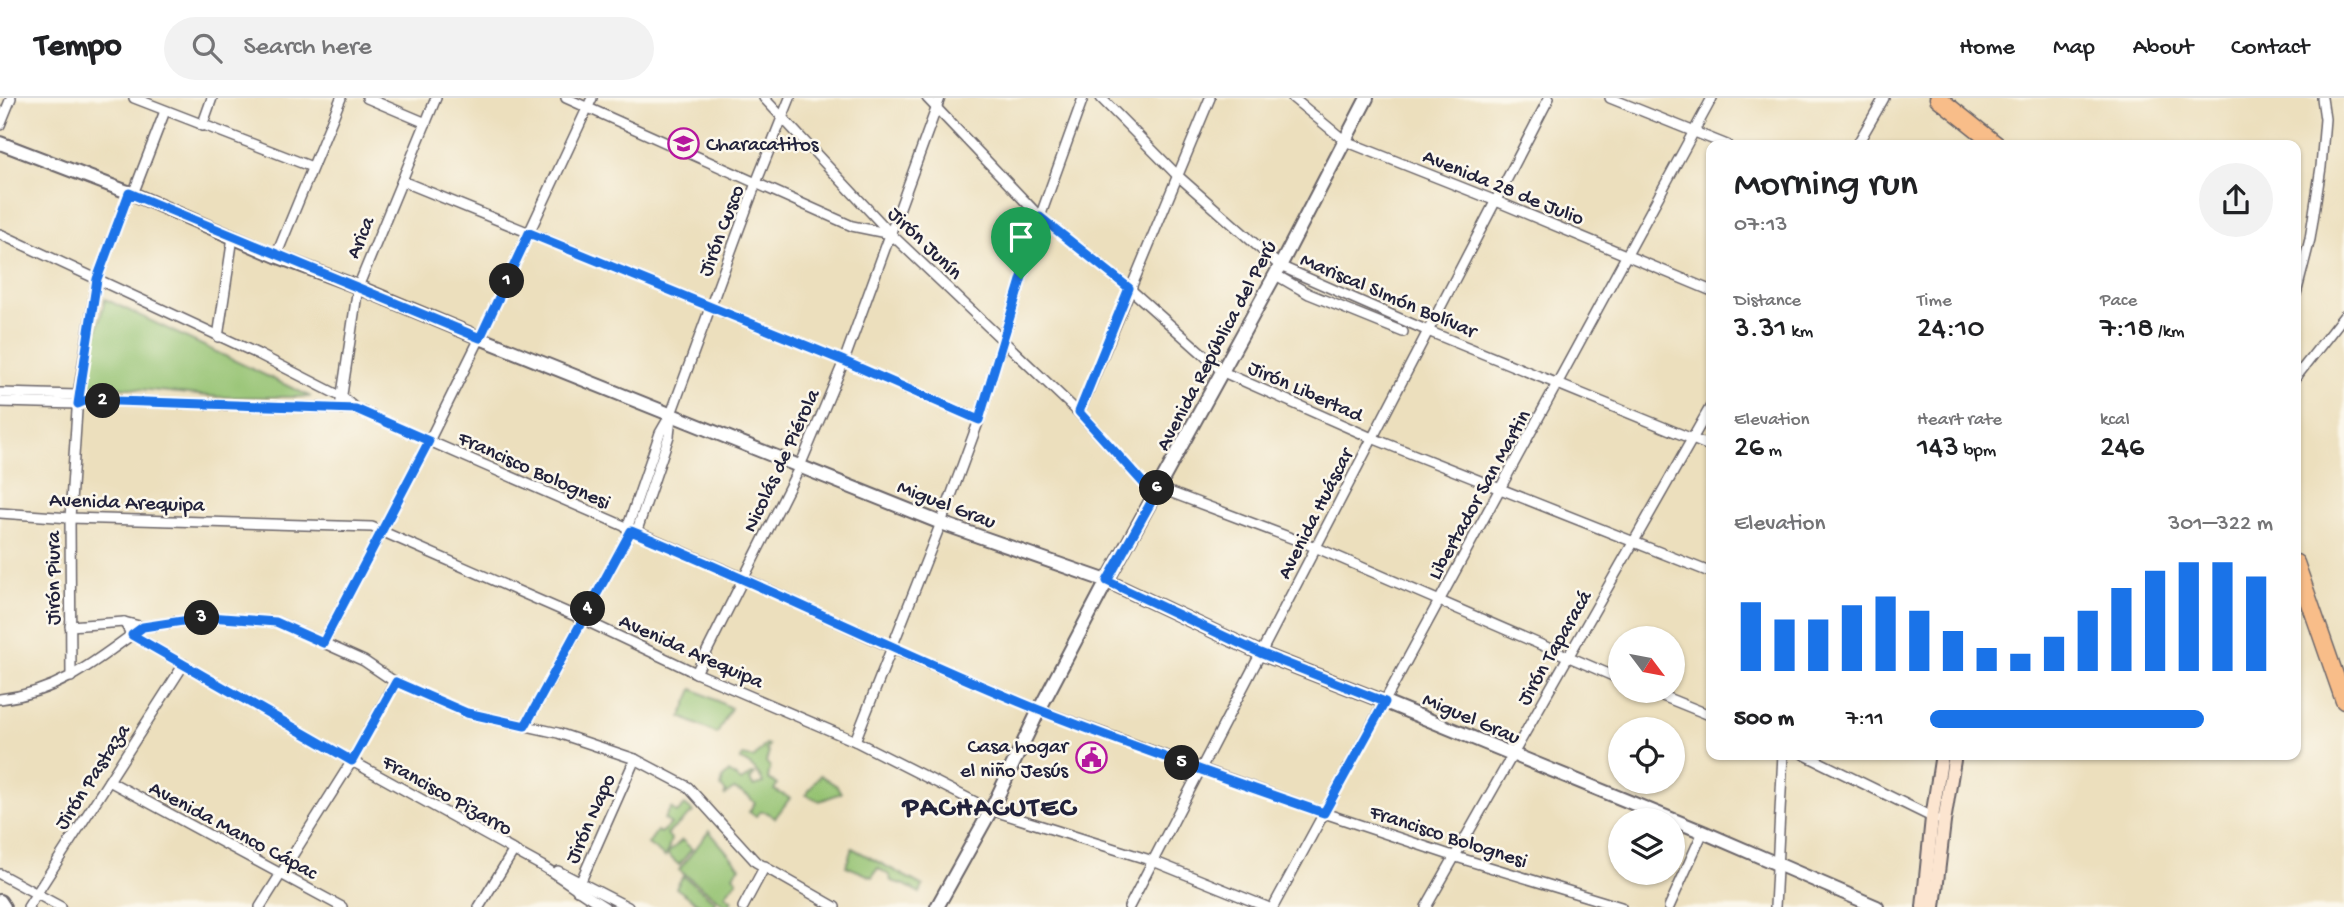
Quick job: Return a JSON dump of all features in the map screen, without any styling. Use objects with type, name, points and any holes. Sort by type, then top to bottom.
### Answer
[{"type":"highway","points":[[1938,98],[1991,140]]},
{"type":"highway","points":[[2301,577],[2344,701]]},
{"type":"main road","points":[[1934,907],[1942,760]]},
{"type":"main road","points":[[1923,907],[1938,820],[1953,760]]},
{"type":"street","points":[[0,125],[11,98]]},
{"type":"street","points":[[134,98],[312,167]]},
{"type":"street","points":[[202,126],[212,98]]},
{"type":"street","points":[[276,256],[341,98]]},
{"type":"street","points":[[367,98],[426,123]]},
{"type":"street","name":"Arica","points":[[340,409],[358,286],[436,98]]},
{"type":"street","points":[[566,98],[859,229],[891,234]]},
{"type":"street","points":[[323,643],[480,338],[592,98]]},
{"type":"street","name":"Jirón Junín","points":[[764,98],[891,234],[1079,412],[1146,486],[1159,488],[1315,547],[1608,674]]},
{"type":"street","name":"Jirón Cusco","points":[[525,726],[631,531],[669,436],[671,414],[709,308],[790,98]]},
{"type":"street","name":"Jirón Libertad","points":[[927,98],[1040,217],[1129,288],[1223,372],[1372,438],[1706,571]]},
{"type":"street","name":"Nicolás de Piérola","points":[[696,673],[800,466],[844,361],[940,98]]},
{"type":"street","points":[[855,741],[979,420],[1040,217],[1083,98]]},
{"type":"street","name":"Mariscal SImón Bolívar","points":[[1101,98],[1177,175],[1278,270],[1706,445]]},
{"type":"street","points":[[1079,412],[1210,98]]},
{"type":"street","name":"Avenida 28 de Julio","points":[[1293,98],[1345,141],[1706,288]]},
{"type":"street","name":"Avenida República del Perú","points":[[937,907],[990,810],[1107,581],[1278,270],[1367,98]]},
{"type":"street","name":"Avenida Huáscar","points":[[1129,907],[1549,98]]},
{"type":"street","points":[[1609,98],[1714,140]]},
{"type":"street","name":"Libertador San Martin","points":[[1273,907],[1712,98]]},
{"type":"street","points":[[1860,140],[1884,98]]},
{"type":"street","points":[[2301,274],[2310,239],[2321,167],[2325,118],[2322,98]]},
{"type":"street","name":"Jirón Piura","points":[[71,677],[69,517],[97,279],[165,111]]},
{"type":"street","name":"Miguel Grau","points":[[0,143],[941,523],[1107,581],[1260,653],[1703,832],[1877,907]]},
{"type":"street","points":[[402,181],[844,361],[979,420]]},
{"type":"street","name":"Francisco Bolognesi","points":[[0,234],[258,354],[342,397],[356,409],[743,578],[893,648],[1040,710],[1324,813],[1621,907]]},
{"type":"street","points":[[218,337],[233,237]]},
{"type":"street","points":[[1278,270],[1309,294],[1403,332]]},
{"type":"street","points":[[2301,371],[2344,316]]},
{"type":"street","points":[[0,393],[81,400],[356,409]]},
{"type":"street","points":[[0,402],[81,400]]},
{"type":"street","name":"Jirón Taparacá","points":[[1426,907],[1706,414]]},
{"type":"street","name":"Avenida Arequipa","points":[[0,513],[372,527],[582,619],[696,673],[855,741],[990,810],[1153,861],[1267,907]]},
{"type":"street","points":[[69,626],[124,622],[143,627],[209,617],[276,622],[364,661],[396,682],[467,713],[558,733],[635,759],[688,788],[756,862],[835,907]]},
{"type":"street","name":"Francisco Pizarro","points":[[124,622],[132,635],[352,761],[542,866],[565,873],[605,907]]},
{"type":"street","points":[[0,699],[26,696],[71,677],[143,627]]},
{"type":"street","name":"Jirón Pastaza","points":[[28,907],[184,664]]},
{"type":"street","points":[[260,907],[352,761],[396,682]]},
{"type":"street","points":[[1682,704],[1706,714]]},
{"type":"street","name":"Jirón Napo","points":[[579,886],[635,759]]},
{"type":"street","points":[[1775,907],[1783,760]]},
{"type":"street","points":[[1815,760],[1938,820]]},
{"type":"street","name":"Avenida Manco Cápac","points":[[109,781],[342,907]]},
{"type":"street","points":[[1669,907],[1703,832]]},
{"type":"street","points":[[479,907],[514,850]]},
{"type":"street","points":[[743,907],[765,866]]},
{"type":"street","points":[[0,874],[61,907]]},
{"type":"street","name":"Francisco Pizarro","points":[[579,886],[628,907]]},
{"type":"street","points":[[0,901],[4,907]]},
{"type":"green space","points":[[105,299],[311,397],[218,397],[91,384],[86,380],[86,374]]},
{"type":"green space","points":[[693,689],[731,708],[717,734],[681,717]]},
{"type":"green space","points":[[766,744],[769,745],[766,750],[769,752],[766,762],[770,767],[768,779],[777,784],[774,790],[790,798],[775,818],[766,812],[760,812],[756,816],[749,812],[755,803],[748,796],[734,789],[724,796],[726,792],[721,787],[723,778],[729,772],[741,781],[755,774],[750,780],[753,786],[763,783],[754,769],[740,760],[743,756],[754,758]]},
{"type":"green space","points":[[820,775],[837,786],[841,793],[820,801],[806,795]]},
{"type":"green space","points":[[685,805],[693,812],[667,834],[671,839],[665,857],[648,844],[657,831],[660,833],[671,824],[664,819],[671,808],[677,813]]},
{"type":"green space","points":[[709,831],[740,867],[733,875],[737,880],[725,895],[732,901],[728,907],[679,870]]},
{"type":"green space","points":[[682,840],[692,849],[679,865],[667,854]]},
{"type":"green space","points":[[852,848],[923,886],[920,893],[891,881],[890,876],[878,868],[872,877],[846,866]]},
{"type":"green space","points":[[683,876],[715,901],[713,907],[703,907],[676,888]]},
{"type":"place","name":"Characatitos","points":[[683,143]]},
{"type":"place","name":"Casa hogar el niño Jesús","points":[[1091,757]]},
{"type":"district","name":"PACHACUTEC","points":[[990,805]]},
{"type":"route","points":[[129,193],[276,256],[358,286],[480,338],[529,233],[844,361],[979,420],[1021,279],[1040,217],[1129,288],[1079,412],[1146,486],[1159,488],[1107,581],[1260,653],[1385,702],[1324,813],[1040,710],[893,648],[743,578],[631,531],[525,726],[467,713],[396,682],[352,761],[132,635],[143,627],[209,617],[276,622],[323,643],[429,441],[356,409],[87,400],[78,404],[97,279],[129,193]]}]
